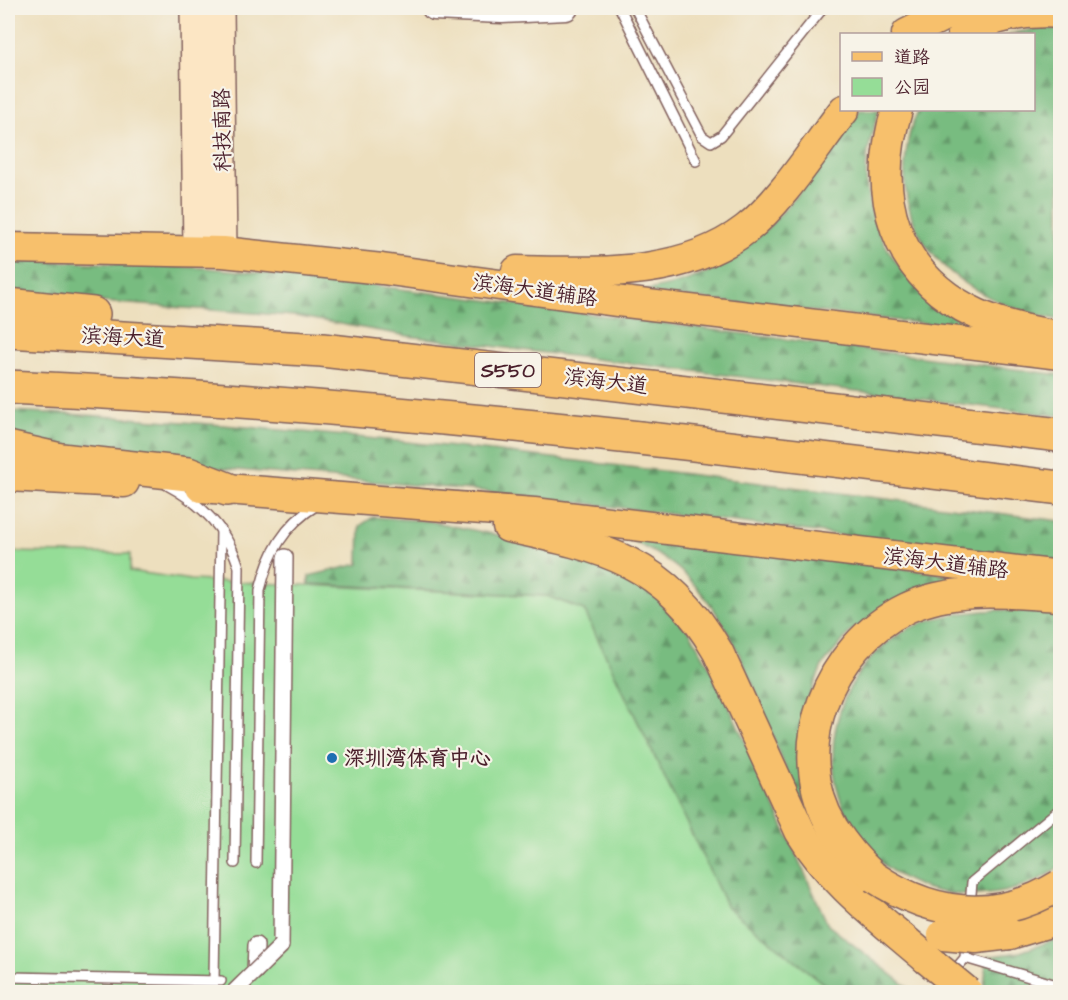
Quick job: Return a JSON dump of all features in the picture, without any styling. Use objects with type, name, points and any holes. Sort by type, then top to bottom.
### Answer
[{"type":"highway","points":[[8,305],[194,324],[322,350]]},
{"type":"highway","name":"滨海大道","points":[[8,331],[322,350],[1060,435]]},
{"type":"highway","points":[[8,387],[195,397],[553,429],[1060,488]]},
{"type":"highway","points":[[8,448],[61,460],[188,474],[227,489]]},
{"type":"main road","name":"科技南路","points":[[194,8],[210,251]]},
{"type":"main road","name":"科技南路","points":[[210,251],[220,8]]},
{"type":"main road","points":[[904,33],[933,8]]},
{"type":"main road","points":[[909,33],[959,8]]},
{"type":"main road","points":[[965,33],[994,20],[1020,14],[1060,13]]},
{"type":"main road","points":[[382,269],[608,271],[671,264],[700,255],[746,230],[767,209],[843,111]]},
{"type":"main road","points":[[897,111],[887,140],[886,188],[895,224],[918,267],[933,284],[954,301],[977,314],[1060,337]]},
{"type":"main road","name":"滨海大道辅路","points":[[8,248],[210,251],[382,269],[616,301],[1060,354]]},
{"type":"main road","name":"滨海大道辅路","points":[[8,476],[167,484],[534,513],[989,568],[1054,589]]},
{"type":"main road","points":[[350,497],[587,545],[639,567],[668,587],[703,626],[718,652],[800,831],[815,856],[839,883],[865,905],[935,947],[968,993]]},
{"type":"main road","points":[[1054,589],[935,598],[908,608],[883,622],[862,639],[843,661],[828,688],[818,717],[814,747],[815,772],[822,802],[832,827],[853,856],[874,877],[897,892],[925,903],[953,910],[1004,908],[1029,901],[1060,885]]},
{"type":"main road","points":[[935,947],[976,938],[1010,934],[1060,916]]},
{"type":"street","points":[[434,8],[502,12],[566,8]]},
{"type":"street","points":[[234,993],[281,946],[285,557]]},
{"type":"street","points":[[255,972],[256,945]]},
{"type":"lane","points":[[620,8],[696,161]]},
{"type":"lane","points":[[635,8],[702,136],[711,142],[721,136],[823,8]]},
{"type":"lane","points":[[167,484],[202,507],[220,530],[234,552],[240,579],[235,863]]},
{"type":"lane","points":[[256,863],[259,608],[264,572],[277,542],[299,516],[350,497]]},
{"type":"lane","points":[[8,977],[217,980],[220,530]]},
{"type":"lane","points":[[936,993],[965,958],[972,882],[1060,809]]},
{"type":"lane","points":[[965,958],[1060,986]]},
{"type":"green space","points":[[1041,28],[1060,30],[1060,320],[1002,303],[975,290],[951,273],[931,252],[916,228],[907,200],[906,152],[919,111],[1035,111],[1035,33],[1013,33]]},
{"type":"green space","points":[[859,111],[879,111],[872,133],[866,173],[868,198],[885,245],[915,285],[933,302],[975,329],[638,292],[694,278],[735,256],[776,219],[812,176]]},
{"type":"green space","points":[[8,259],[207,268],[308,277],[1060,375],[1060,416],[408,336],[295,316],[8,295]]},
{"type":"green space","points":[[8,411],[272,429],[404,442],[666,471],[1060,521],[1060,562],[484,491],[96,458],[8,443]]},
{"type":"green space","points":[[373,517],[429,521],[561,548],[635,573],[682,618],[718,682],[828,925],[914,992],[834,992],[727,907],[584,610],[547,596],[309,584],[309,576],[359,564],[360,526]]},
{"type":"green space","points":[[615,532],[994,580],[951,580],[921,587],[851,631],[822,666],[806,705],[802,747],[834,857],[809,819],[794,788],[741,657],[725,626],[705,598],[675,566]]},
{"type":"green space","name":"深圳湾体育中心","points":[[8,552],[130,554],[130,571],[191,580],[547,596],[584,610],[727,906],[834,992],[8,992]]},
{"type":"green space","points":[[1001,610],[1060,614],[1060,866],[1031,883],[999,893],[976,895],[926,888],[886,867],[857,835],[839,795],[833,752],[841,708],[863,668],[900,634],[935,619],[961,613]]},
{"type":"green space","points":[[1060,938],[1060,992],[989,992],[984,988],[987,957],[1020,952]]},
{"type":"place","name":"深圳湾体育中心","points":[[332,758]]}]
